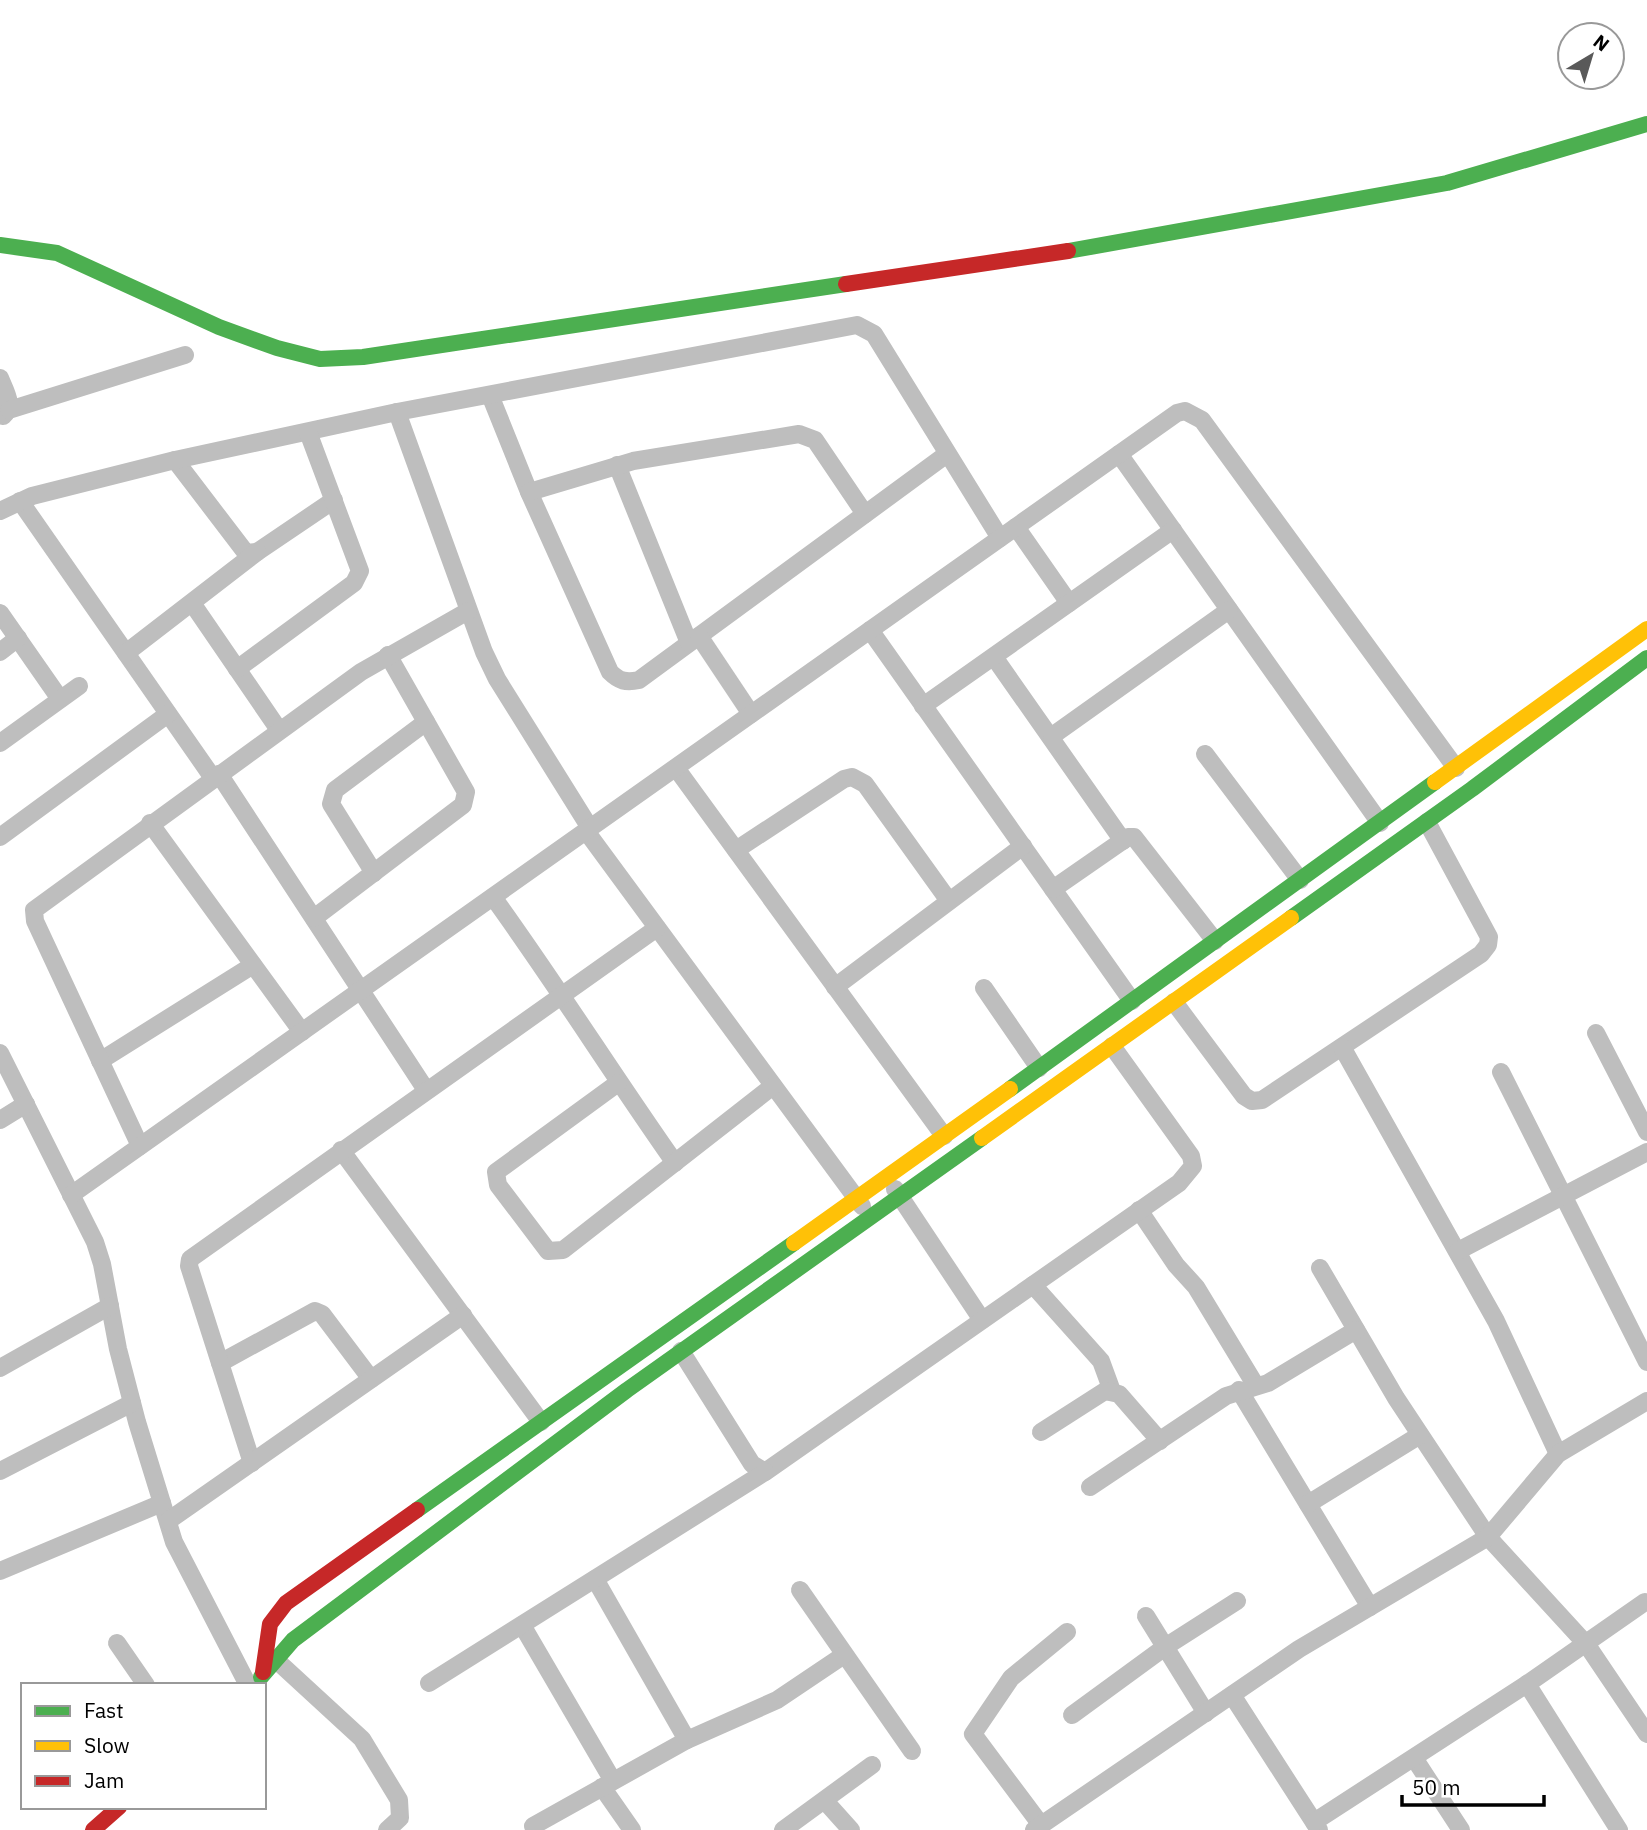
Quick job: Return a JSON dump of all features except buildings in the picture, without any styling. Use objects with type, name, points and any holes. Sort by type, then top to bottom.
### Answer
[{"type":"street","points":[[0,245],[57,253],[184,312],[277,348],[320,359],[363,357],[1147,238],[1447,183],[1647,124]]},
{"type":"street","points":[[0,511],[20,501],[175,460],[397,412],[857,325],[874,334],[1000,538]]},
{"type":"street","points":[[4,414],[185,355]]},
{"type":"street","points":[[0,378],[10,403],[4,414]]},
{"type":"street","points":[[490,395],[529,492],[610,672],[617,680],[629,682],[639,680],[947,454]]},
{"type":"street","points":[[71,1195],[1177,413],[1185,411],[1202,420],[1456,768]]},
{"type":"street","points":[[397,412],[468,611],[497,680],[588,830],[657,928],[871,1217]]},
{"type":"street","points":[[237,669],[358,577],[359,565],[308,432]]},
{"type":"street","points":[[529,492],[617,465],[808,435],[821,447],[865,514]]},
{"type":"street","points":[[1119,454],[1380,823]]},
{"type":"street","points":[[175,460],[241,551],[257,552]]},
{"type":"street","points":[[617,465],[694,639],[751,714]]},
{"type":"street","points":[[127,653],[257,552],[334,500]]},
{"type":"street","points":[[20,501],[314,918],[426,1090]]},
{"type":"street","points":[[1016,527],[1069,603]]},
{"type":"street","points":[[923,706],[1173,530]]},
{"type":"street","points":[[192,603],[279,730]]},
{"type":"street","points":[[1052,736],[1230,610]]},
{"type":"street","points":[[140,1146],[35,921],[34,910],[279,730],[388,655],[468,611]]},
{"type":"street","points":[[0,613],[60,699]]},
{"type":"street","points":[[265,1672],[270,1624],[286,1603],[886,1178],[1647,629]]},
{"type":"street","points":[[870,630],[1132,1001]]},
{"type":"street","points":[[0,652],[18,638]]},
{"type":"street","points":[[314,918],[463,805],[466,799],[466,792],[388,655]]},
{"type":"street","points":[[994,657],[1124,841]]},
{"type":"street","points":[[265,1672],[293,1640],[681,1351],[1427,822],[1647,658]]},
{"type":"street","points":[[0,743],[79,686]]},
{"type":"street","points":[[0,837],[168,714]]},
{"type":"street","points":[[374,873],[331,804],[330,797],[335,790],[426,722]]},
{"type":"street","points":[[1205,754],[1300,880]]},
{"type":"street","points":[[676,768],[944,1136]]},
{"type":"street","points":[[736,850],[852,777],[865,784],[950,901]]},
{"type":"street","points":[[1174,1002],[1244,1096],[1252,1101],[1262,1101],[1481,954],[1488,945],[1489,936],[1427,822]]},
{"type":"street","points":[[150,823],[302,1032]]},
{"type":"street","points":[[1053,889],[1134,837],[1139,839],[1215,941]]},
{"type":"street","points":[[835,986],[1023,846]]},
{"type":"street","points":[[493,897],[563,994],[618,1083],[675,1163]]},
{"type":"street","points":[[252,1463],[189,1266],[190,1259],[657,928]]},
{"type":"street","points":[[100,1061],[253,965]]},
{"type":"street","points":[[984,988],[1039,1068]]},
{"type":"street","points":[[1597,1032],[1647,1132]]},
{"type":"street","points":[[429,1684],[765,1472],[1179,1183],[1193,1166],[1191,1156],[1112,1046]]},
{"type":"street","points":[[1342,1047],[1496,1321],[1558,1454]]},
{"type":"street","points":[[0,1053],[95,1242],[132,1403],[168,1521],[189,1577],[247,1683]]},
{"type":"street","points":[[1501,1072],[1647,1362]]},
{"type":"street","points":[[618,1083],[500,1167],[495,1179],[542,1247],[555,1253],[563,1250],[773,1086]]},
{"type":"street","points":[[0,1120],[26,1104]]},
{"type":"street","points":[[341,1150],[541,1422]]},
{"type":"street","points":[[1458,1251],[1647,1152]]},
{"type":"street","points":[[886,1178],[901,1196],[982,1320]]},
{"type":"street","points":[[1139,1210],[1175,1265],[1196,1287],[1308,1504],[1370,1607]]},
{"type":"street","points":[[1320,1268],[1420,1435],[1488,1537],[1587,1644],[1647,1734]]},
{"type":"street","points":[[1032,1285],[1101,1361],[1112,1391]]},
{"type":"street","points":[[0,1368],[110,1306]]},
{"type":"street","points":[[220,1363],[315,1311],[322,1314],[371,1379]]},
{"type":"street","points":[[168,1521],[463,1315]]},
{"type":"street","points":[[1090,1487],[1247,1388],[1268,1383],[1356,1330]]},
{"type":"street","points":[[681,1351],[752,1464],[765,1472]]},
{"type":"street","points":[[1041,1432],[1105,1391],[1112,1391],[1119,1394],[1160,1441]]},
{"type":"street","points":[[1068,1632],[1011,1678],[973,1734],[1038,1828],[1299,1649],[1488,1537],[1558,1454],[1647,1401]]},
{"type":"street","points":[[0,1471],[132,1403]]},
{"type":"street","points":[[1308,1504],[1420,1435]]},
{"type":"street","points":[[0,1571],[162,1503]]},
{"type":"street","points":[[594,1579],[687,1740]]},
{"type":"street","points":[[800,1590],[912,1751]]},
{"type":"street","points":[[1072,1715],[1164,1647],[1237,1601]]},
{"type":"street","points":[[1232,1695],[1317,1826],[1645,1602]]},
{"type":"street","points":[[1146,1616],[1206,1713]]},
{"type":"street","points":[[522,1625],[632,1830]]},
{"type":"street","points":[[117,1643],[145,1683]]},
{"type":"street","points":[[535,1830],[533,1826],[687,1740],[777,1700],[844,1655]]},
{"type":"street","points":[[265,1672],[362,1739],[400,1800],[400,1818],[387,1830]]},
{"type":"street","points":[[1527,1685],[1619,1830]]},
{"type":"street","points":[[1414,1758],[1461,1830]]},
{"type":"street","points":[[783,1830],[872,1765]]},
{"type":"street","points":[[825,1801],[851,1830]]},
{"type":"street","points":[[93,1830],[117,1809]]},
{"type":"traffic: fast","points":[[1068,251],[1447,183],[1647,124]]},
{"type":"traffic: fast","points":[[0,245],[57,253],[219,327],[277,348],[320,359],[363,357],[846,284]]},
{"type":"traffic: fast","points":[[1291,918],[1472,789],[1647,658]]},
{"type":"traffic: fast","points":[[1010,1089],[1435,782]]},
{"type":"traffic: fast","points":[[261,1677],[293,1640],[627,1390],[982,1138]]},
{"type":"traffic: fast","points":[[417,1510],[794,1243]]},
{"type":"traffic: slow","points":[[1435,782],[1647,629]]},
{"type":"traffic: slow","points":[[982,1138],[1291,918]]},
{"type":"traffic: slow","points":[[794,1243],[1010,1089]]},
{"type":"traffic: jam","points":[[846,284],[1068,251]]},
{"type":"traffic: jam","points":[[263,1672],[270,1624],[286,1603],[417,1510]]},
{"type":"traffic: jam","points":[[93,1830],[117,1809]]}]
